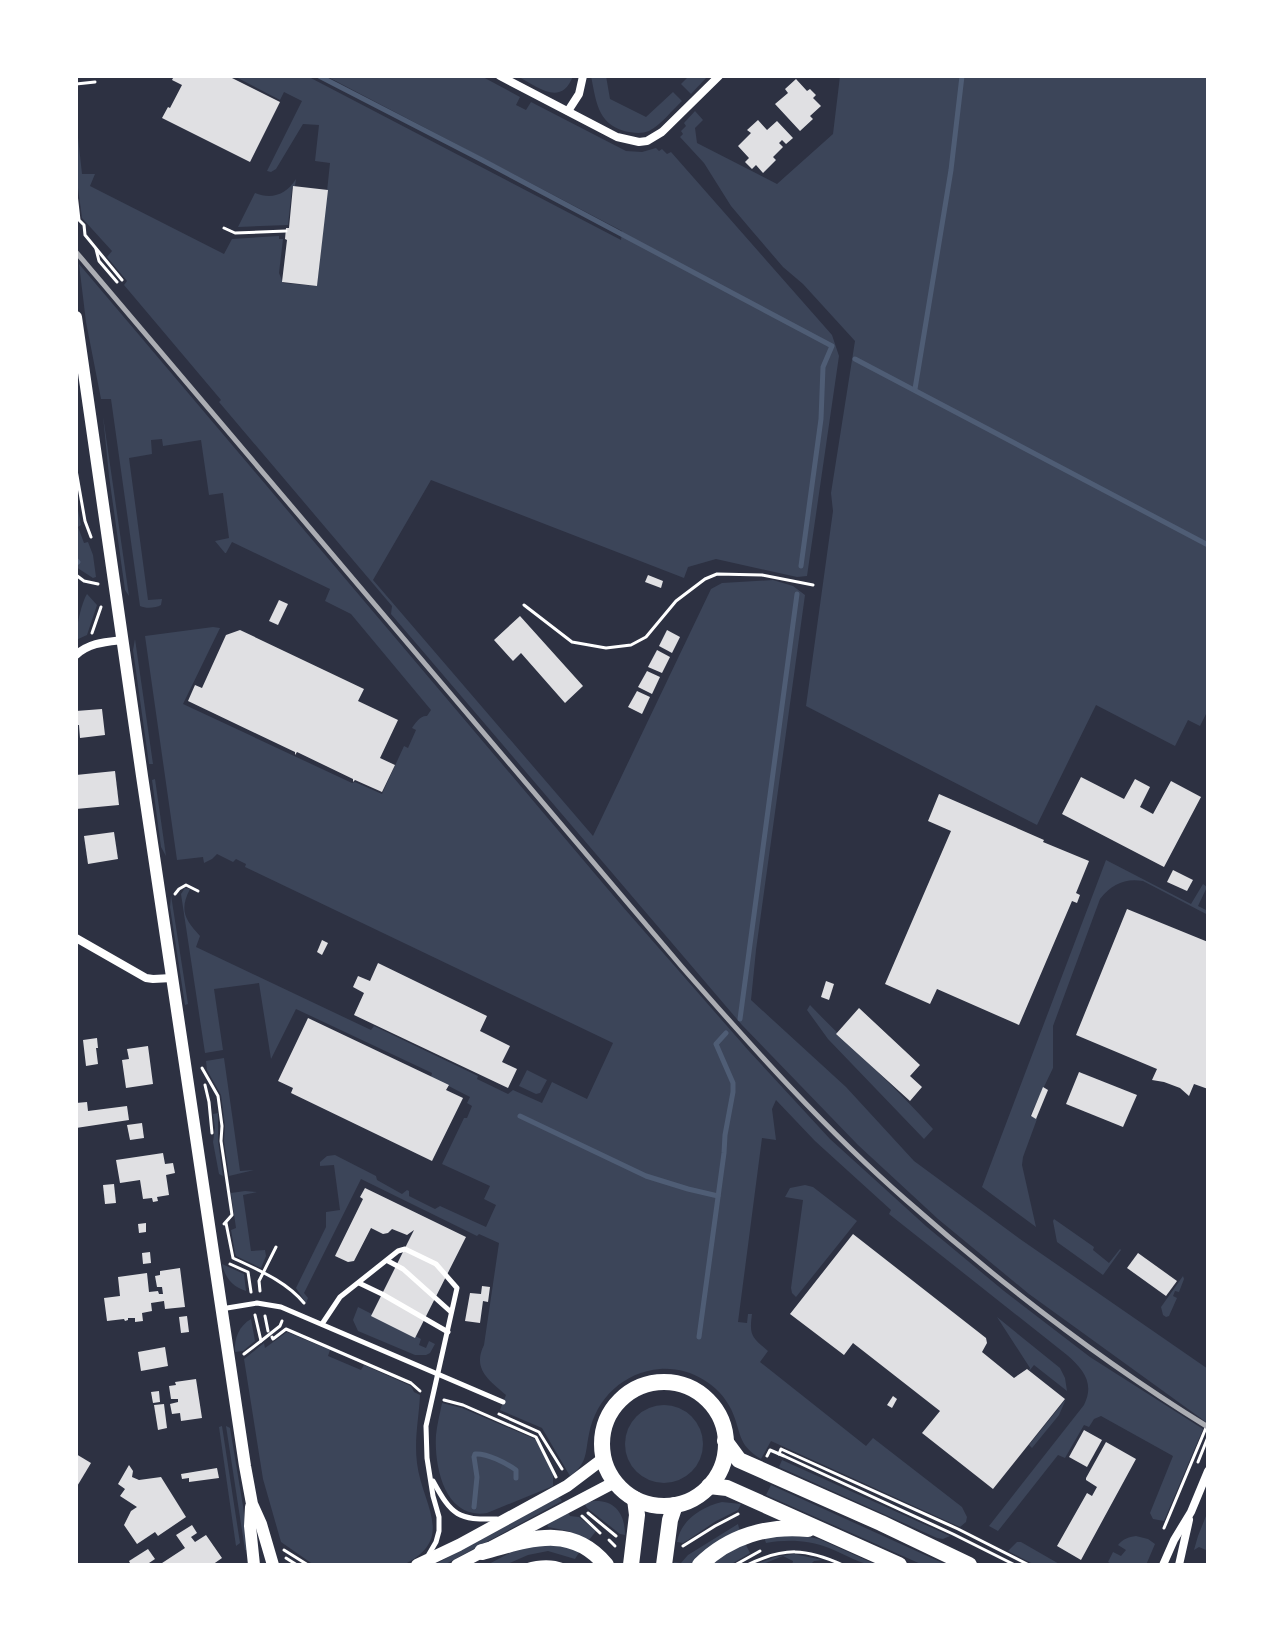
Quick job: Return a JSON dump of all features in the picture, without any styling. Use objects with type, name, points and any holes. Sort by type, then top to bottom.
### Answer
[{"type":"main road","points":[[655,1383],[682,1385],[700,1395],[718,1415],[725,1441],[723,1462],[709,1486],[694,1498],[675,1505],[655,1505],[635,1499],[615,1482],[604,1458],[603,1438],[611,1412],[630,1393],[655,1383]]},
{"type":"main road","points":[[725,1441],[739,1460],[969,1565]]},
{"type":"main road","points":[[709,1486],[727,1488],[899,1565]]},
{"type":"main road","points":[[631,1565],[637,1515],[635,1499]]},
{"type":"main road","points":[[664,1565],[675,1505]]},
{"type":"main road","points":[[700,1565],[719,1549],[756,1532],[793,1527],[829,1532]]},
{"type":"main road","points":[[482,1552],[530,1539],[566,1538],[583,1545],[606,1565]]},
{"type":"street","points":[[500,76],[631,142],[647,141],[662,132],[719,76]]},
{"type":"street","points":[[568,111],[579,94],[583,76]]},
{"type":"street","points":[[76,317],[220,1309],[252,1504],[250,1526],[254,1565]]},
{"type":"street","points":[[76,655],[94,644],[122,640]]},
{"type":"street","points":[[76,938],[146,978],[172,978]]},
{"type":"street","points":[[417,1565],[573,1482],[604,1458]]},
{"type":"street","points":[[1163,1565],[1208,1471]]},
{"type":"street","points":[[457,1565],[615,1482]]},
{"type":"street","points":[[252,1504],[273,1565]]},
{"type":"street","points":[[1179,1565],[1191,1512]]},
{"type":"lane","points":[[322,1324],[340,1297],[398,1251],[405,1249],[436,1264],[457,1288],[426,1426],[426,1446],[439,1531],[432,1551],[417,1565]]},
{"type":"lane","points":[[387,1261],[403,1269],[452,1312]]},
{"type":"lane","points":[[359,1283],[448,1332]]},
{"type":"lane","points":[[220,1309],[253,1304],[287,1309],[503,1402]]},
{"type":"lane","points":[[430,1475],[448,1506],[461,1516],[506,1519]]},
{"type":"path","points":[[76,84],[95,82]]},
{"type":"path","points":[[76,194],[79,220],[84,225],[85,235],[119,281]]},
{"type":"path","points":[[224,228],[235,233],[286,231]]},
{"type":"path","points":[[76,470],[85,521],[93,541]]},
{"type":"path","points":[[524,605],[572,642],[606,648],[631,645],[646,637],[676,601],[705,579],[717,574],[762,575],[813,585]]},
{"type":"path","points":[[76,575],[84,581],[104,584],[102,593]]},
{"type":"path","points":[[94,644],[92,633],[103,602]]},
{"type":"path","points":[[175,894],[186,885],[198,891]]},
{"type":"path","points":[[200,1064],[218,1096],[222,1126],[221,1141],[232,1215],[225,1220],[220,1231]]},
{"type":"path","points":[[225,1220],[233,1258],[294,1291],[306,1305],[329,1314]]},
{"type":"path","points":[[260,1293],[259,1281],[276,1247]]},
{"type":"path","points":[[226,1262],[248,1272],[251,1292]]},
{"type":"path","points":[[264,1314],[268,1331]]},
{"type":"path","points":[[261,1341],[283,1321],[288,1323]]},
{"type":"path","points":[[272,1337],[286,1329],[411,1383],[420,1391]]},
{"type":"path","points":[[444,1400],[463,1405],[536,1437],[555,1471],[558,1483]]},
{"type":"path","points":[[498,1413],[539,1432],[566,1478]]},
{"type":"path","points":[[1162,1534],[1208,1423]]},
{"type":"path","points":[[781,1449],[958,1529],[1029,1565]]},
{"type":"path","points":[[765,1461],[770,1450],[1015,1565]]},
{"type":"path","points":[[584,1510],[611,1534],[624,1538]]},
{"type":"path","points":[[574,1512],[600,1533]]},
{"type":"path","points":[[676,1546],[684,1546],[738,1514]]},
{"type":"path","points":[[281,1548],[308,1565]]},
{"type":"path","points":[[747,1565],[765,1555],[792,1551],[824,1556],[843,1565]]},
{"type":"path","points":[[735,1565],[759,1552]]},
{"type":"path","points":[[526,1565],[538,1561],[564,1565]]},
{"type":"shaded area","points":[[234,76],[307,76],[621,240],[622,231],[326,76],[481,76],[520,97],[516,105],[526,110],[531,102],[626,151],[642,152],[656,148],[667,154],[671,152],[832,335],[839,356],[807,576],[797,577],[716,559],[688,567],[684,578],[431,480],[373,580],[593,836],[711,589],[722,583],[773,580],[793,586],[805,595],[751,1000],[846,1087],[914,1161],[1020,1239],[1208,1369],[1206,1422],[1029,1294],[938,1219],[858,1145],[742,1025],[391,614],[392,606],[124,285],[127,281],[107,257],[112,251],[82,218],[76,173],[76,119],[82,174],[95,174],[90,186],[224,254],[232,239],[279,236],[283,239],[279,273],[283,283],[317,286],[330,163],[315,161],[319,125],[303,124],[276,169],[267,171],[302,101],[284,92],[280,100]]},
{"type":"shaded area","points":[[517,76],[573,76],[568,86],[555,93],[540,89]]},
{"type":"shaded area","points":[[591,76],[606,76],[610,99],[646,117],[673,92],[682,101],[649,131],[624,131],[608,122],[599,110]]},
{"type":"shaded area","points":[[689,76],[707,77],[691,94],[681,84]]},
{"type":"shaded area","points":[[840,76],[1208,76],[1208,710],[1200,726],[1188,720],[1175,746],[1096,705],[1037,825],[806,706],[833,511],[831,493],[855,341],[803,284],[783,267],[731,206],[704,163],[680,137],[686,126],[684,123],[695,111],[703,120],[695,128],[697,143],[777,184],[833,134]]},
{"type":"shaded area","points":[[296,179],[288,225],[238,227],[255,193],[267,196],[278,194]]},
{"type":"shaded area","points":[[79,264],[623,907],[830,1139],[927,1227],[1004,1291],[1090,1357],[1203,1429],[1164,1521],[1153,1519],[1150,1513],[1173,1456],[1101,1416],[1094,1419],[1089,1427],[1084,1425],[1065,1458],[1058,1455],[998,1531],[989,1526],[1084,1405],[1088,1390],[1086,1377],[1067,1355],[889,1214],[891,1210],[815,1141],[776,1100],[772,1109],[776,1140],[762,1138],[738,1322],[747,1323],[748,1314],[752,1314],[753,1336],[768,1351],[760,1362],[866,1446],[873,1438],[962,1507],[967,1517],[960,1527],[771,1441],[761,1459],[743,1443],[731,1409],[710,1384],[692,1374],[671,1369],[635,1375],[605,1398],[593,1421],[583,1462],[570,1476],[542,1428],[500,1410],[506,1395],[488,1379],[481,1367],[499,1243],[479,1234],[477,1236],[361,1179],[304,1293],[308,1298],[306,1303],[296,1288],[326,1227],[326,1212],[340,1210],[334,1165],[320,1166],[327,1156],[335,1155],[376,1176],[377,1180],[402,1194],[407,1190],[409,1196],[435,1209],[440,1206],[486,1227],[496,1205],[484,1199],[490,1186],[442,1164],[464,1118],[467,1118],[472,1106],[467,1103],[470,1097],[431,1077],[432,1073],[296,1009],[271,1059],[259,983],[214,989],[223,1050],[205,1053],[181,894],[185,888],[190,889],[185,914],[200,936],[196,947],[371,1030],[374,1026],[478,1076],[477,1079],[508,1094],[513,1090],[542,1103],[552,1082],[587,1099],[613,1043],[245,867],[246,864],[236,859],[233,862],[217,854],[204,863],[203,857],[177,860],[145,636],[220,628],[183,704],[382,794],[404,746],[408,748],[416,730],[412,728],[431,710],[351,614],[325,601],[330,589],[232,542],[225,553],[215,541],[229,538],[223,493],[209,495],[201,440],[163,446],[162,439],[151,440],[152,454],[129,458],[148,600],[162,599],[161,605],[156,607],[140,606],[111,399],[101,399],[86,322]]},
{"type":"shaded area","points":[[103,416],[129,596],[125,590]]},
{"type":"shaded area","points":[[76,500],[81,525],[78,527],[93,555],[96,577],[93,578],[76,567]]},
{"type":"shaded area","points":[[87,594],[97,605],[87,635],[76,640],[79,616]]},
{"type":"shaded area","points":[[135,639],[153,764],[149,764],[133,650]]},
{"type":"shaded area","points":[[155,779],[166,856],[161,847],[152,780]]},
{"type":"shaded area","points":[[1106,860],[1191,904],[1203,884],[1207,887],[1198,906],[1208,911],[1208,915],[1143,881],[1119,883],[1100,899],[1053,1026],[1053,1068],[1030,1116],[1037,1119],[1022,1165],[1036,1227],[982,1187]]},
{"type":"shaded area","points":[[171,895],[188,1004],[185,1005],[170,907]]},
{"type":"shaded area","points":[[810,1005],[933,1129],[924,1139],[828,1039],[807,1010]]},
{"type":"shaded area","points":[[224,1058],[240,1171],[254,1170],[229,1176],[221,1095],[207,1070],[206,1061]]},
{"type":"shaded area","points":[[527,1070],[547,1080],[540,1093],[519,1086]]},
{"type":"shaded area","points":[[218,1113],[223,1176],[219,1174],[213,1142],[213,1114]]},
{"type":"shaded area","points":[[813,1187],[857,1221],[796,1297],[791,1288],[803,1200],[785,1197],[790,1188]]},
{"type":"shaded area","points":[[257,1192],[243,1195],[251,1251],[265,1250],[261,1268],[235,1253],[231,1230],[236,1228],[231,1193]]},
{"type":"shaded area","points":[[1054,1219],[1094,1247],[1093,1250],[1109,1263],[1121,1250],[1103,1275],[1057,1242]]},
{"type":"shaded area","points":[[222,1264],[244,1274],[246,1291],[230,1281]]},
{"type":"shaded area","points":[[1183,1276],[1179,1292],[1175,1291],[1173,1296],[1177,1298],[1166,1317],[1161,1307]]},
{"type":"shaded area","points":[[358,1307],[421,1339],[419,1345],[426,1348],[429,1341],[435,1344],[430,1353],[415,1355],[358,1331],[353,1320]]},
{"type":"shaded area","points":[[997,1317],[1060,1368],[1067,1391],[1034,1365],[1029,1370]]},
{"type":"shaded area","points":[[251,1319],[255,1341],[243,1351],[235,1352],[238,1333]]},
{"type":"shaded area","points":[[287,1332],[330,1350],[328,1356],[361,1370],[364,1365],[411,1386],[420,1395],[417,1463],[432,1520],[432,1532],[429,1544],[403,1565],[314,1565],[281,1542],[263,1479],[244,1359],[264,1343],[265,1348]]},
{"type":"shaded area","points":[[1066,1399],[1059,1415],[1032,1448],[1029,1445]]},
{"type":"shaded area","points":[[442,1403],[462,1408],[535,1439],[553,1471],[553,1486],[487,1513],[473,1513],[461,1508],[445,1489],[437,1462],[436,1435]]},
{"type":"shaded area","points":[[656,1405],[672,1405],[686,1411],[697,1422],[703,1444],[697,1466],[686,1477],[672,1483],[656,1483],[642,1477],[631,1466],[625,1452],[625,1436],[631,1422],[642,1411]]},
{"type":"shaded area","points":[[222,1426],[240,1543],[236,1546],[219,1427]]},
{"type":"shaded area","points":[[226,1426],[230,1428],[248,1550],[245,1550]]},
{"type":"shaded area","points":[[782,1460],[950,1536],[937,1538],[779,1467]]},
{"type":"shaded area","points":[[771,1485],[947,1565],[923,1565],[766,1495]]},
{"type":"shaded area","points":[[559,1497],[562,1501],[444,1565],[434,1565]]},
{"type":"shaded area","points":[[722,1502],[741,1504],[738,1510],[683,1543],[677,1542],[687,1521],[707,1507]]},
{"type":"shaded area","points":[[584,1503],[608,1503],[618,1510],[625,1535]]},
{"type":"shaded area","points":[[1208,1511],[1208,1546],[1206,1550],[1199,1547],[1194,1550],[1198,1536]]},
{"type":"shaded area","points":[[568,1512],[596,1531],[589,1540],[548,1527],[547,1524]]},
{"type":"shaded area","points":[[738,1524],[740,1532],[704,1552],[692,1565],[674,1565],[674,1562],[681,1563],[688,1555]]},
{"type":"shaded area","points":[[776,1535],[819,1539],[877,1565],[814,1543],[766,1543],[764,1537]]},
{"type":"shaded area","points":[[1136,1536],[1155,1544],[1146,1565],[1113,1565],[1108,1562],[1113,1552],[1121,1556],[1126,1550],[1118,1545],[1120,1543]]},
{"type":"shaded area","points":[[550,1542],[580,1551],[575,1559],[548,1551],[505,1565],[487,1565],[519,1548]]},
{"type":"shaded area","points":[[1017,1542],[1061,1565],[1035,1565],[1008,1551]]},
{"type":"shaded area","points":[[745,1543],[750,1553],[730,1565],[709,1565],[722,1555]]},
{"type":"shaded area","points":[[794,1554],[823,1560],[810,1565],[792,1565],[793,1561],[783,1556],[754,1565],[775,1557]]},
{"type":"building","points":[[174,76],[228,76],[280,102],[250,162],[162,118],[182,85],[172,80]]},
{"type":"building","points":[[796,79],[807,91],[810,89],[816,95],[813,98],[821,106],[800,131],[775,104],[788,93],[785,89]]},
{"type":"building","points":[[758,120],[767,130],[777,121],[793,138],[786,144],[782,140],[779,143],[783,147],[763,173],[756,165],[752,169],[745,162],[749,158],[738,146],[751,133],[747,130]]},
{"type":"building","points":[[293,186],[328,190],[317,286],[282,282]]},
{"type":"building","points":[[648,575],[663,581],[661,588],[645,582]]},
{"type":"building","points":[[279,600],[288,604],[278,625],[269,621]]},
{"type":"building","points":[[520,616],[583,686],[565,703],[521,653],[513,661],[494,640]]},
{"type":"building","points":[[240,630],[364,689],[358,701],[398,720],[380,758],[395,765],[382,792],[355,780],[353,782],[353,779],[297,752],[295,755],[295,752],[188,701],[195,685],[202,688],[226,635]]},
{"type":"building","points":[[667,630],[680,637],[672,653],[659,646]]},
{"type":"building","points":[[657,650],[670,657],[662,673],[648,667]]},
{"type":"building","points":[[647,671],[660,677],[652,694],[638,687]]},
{"type":"building","points":[[637,691],[650,697],[642,714],[628,707]]},
{"type":"building","points":[[102,709],[105,735],[80,738],[76,711]]},
{"type":"building","points":[[115,771],[119,805],[76,809],[76,775]]},
{"type":"building","points":[[1081,777],[1124,799],[1135,779],[1150,787],[1140,807],[1153,814],[1171,781],[1201,797],[1164,867],[1062,814]]},
{"type":"building","points":[[939,794],[1089,861],[1076,893],[1080,895],[1077,903],[1072,901],[1019,1025],[937,989],[930,1004],[885,984],[951,831],[928,821]]},
{"type":"building","points":[[114,832],[118,859],[88,864],[84,836]]},
{"type":"building","points":[[1173,870],[1193,880],[1187,891],[1167,882]]},
{"type":"building","points":[[1127,909],[1208,942],[1208,1089],[1194,1084],[1189,1096],[1180,1088],[1152,1080],[1157,1069],[1076,1035]]},
{"type":"building","points":[[322,940],[328,943],[322,955],[317,952]]},
{"type":"building","points":[[378,963],[487,1016],[480,1031],[510,1046],[502,1062],[517,1069],[508,1088],[354,1015],[364,993],[353,987],[358,976],[370,981]]},
{"type":"building","points":[[826,981],[834,984],[829,1000],[821,997]]},
{"type":"building","points":[[859,1008],[920,1065],[910,1076],[922,1087],[910,1101],[836,1034]]},
{"type":"building","points":[[308,1018],[449,1085],[446,1090],[463,1098],[432,1161],[291,1093],[293,1088],[278,1081]]},
{"type":"building","points":[[97,1038],[98,1064],[86,1066],[83,1040]]},
{"type":"building","points":[[148,1046],[153,1084],[126,1088],[122,1060],[129,1059],[127,1049]]},
{"type":"building","points":[[1079,1072],[1137,1095],[1123,1127],[1066,1104]]},
{"type":"building","points":[[1043,1087],[1048,1090],[1036,1119],[1031,1116]]},
{"type":"building","points":[[87,1102],[88,1111],[127,1106],[129,1120],[76,1128],[76,1103]]},
{"type":"building","points":[[142,1123],[144,1138],[130,1140],[127,1125]]},
{"type":"building","points":[[163,1153],[165,1164],[173,1163],[175,1173],[166,1175],[169,1195],[157,1197],[158,1201],[153,1202],[152,1198],[143,1199],[140,1180],[120,1183],[116,1160]]},
{"type":"building","points":[[114,1184],[116,1203],[105,1204],[103,1185]]},
{"type":"building","points":[[365,1188],[466,1237],[415,1338],[371,1316],[414,1230],[407,1235],[392,1229],[383,1234],[371,1228],[354,1261],[348,1262],[335,1256],[363,1199],[360,1197]]},
{"type":"building","points":[[146,1223],[146,1232],[139,1233],[138,1224]]},
{"type":"building","points":[[853,1234],[986,1338],[982,1352],[1014,1378],[1027,1369],[1065,1399],[993,1489],[922,1433],[940,1411],[853,1343],[844,1355],[790,1314]]},
{"type":"building","points":[[150,1252],[151,1263],[143,1264],[142,1253]]},
{"type":"building","points":[[1138,1253],[1177,1281],[1166,1296],[1127,1268]]},
{"type":"building","points":[[180,1268],[185,1307],[165,1309],[164,1301],[151,1303],[152,1311],[142,1313],[143,1321],[135,1322],[135,1318],[128,1318],[125,1321],[107,1321],[104,1298],[120,1296],[118,1277],[147,1273],[149,1292],[163,1294],[162,1287],[157,1287],[155,1276],[160,1275],[160,1271]]},
{"type":"building","points":[[482,1286],[490,1287],[488,1302],[483,1301],[480,1323],[465,1321],[470,1293],[481,1294]]},
{"type":"building","points":[[187,1316],[189,1332],[181,1333],[179,1317]]},
{"type":"building","points":[[165,1347],[168,1366],[141,1371],[138,1352]]},
{"type":"building","points":[[196,1379],[202,1418],[181,1421],[180,1413],[172,1414],[170,1404],[178,1402],[178,1399],[171,1399],[169,1386]]},
{"type":"building","points":[[159,1391],[160,1402],[153,1403],[151,1392]]},
{"type":"building","points":[[893,1396],[897,1399],[892,1408],[887,1405]]},
{"type":"building","points":[[164,1404],[167,1428],[158,1430],[154,1405]]},
{"type":"building","points":[[1084,1430],[1102,1440],[1087,1467],[1069,1457]]},
{"type":"building","points":[[1106,1442],[1136,1459],[1081,1560],[1057,1546],[1087,1493],[1092,1496],[1097,1487],[1086,1478]]},
{"type":"building","points":[[76,1454],[91,1463],[76,1488]]},
{"type":"building","points":[[129,1465],[133,1471],[132,1477],[139,1480],[161,1477],[186,1517],[158,1536],[155,1532],[137,1544],[124,1525],[131,1511],[137,1507],[120,1496],[125,1489],[118,1484]]},
{"type":"building","points":[[217,1468],[219,1478],[189,1482],[189,1478],[182,1479],[181,1474]]},
{"type":"building","points":[[192,1525],[197,1533],[191,1537],[195,1542],[206,1535],[222,1558],[212,1565],[159,1565],[185,1548],[176,1535]]},
{"type":"building","points":[[148,1549],[155,1559],[146,1565],[131,1565],[129,1561]]},
{"type":"waterway","points":[[319,76],[832,346],[823,367],[821,419],[801,566]]},
{"type":"waterway","points":[[915,389],[951,170],[962,76]]},
{"type":"waterway","points":[[855,359],[1208,545]]},
{"type":"waterway","points":[[740,1019],[797,594]]},
{"type":"waterway","points":[[699,1337],[733,1092],[733,1083],[716,1044],[726,1033]]},
{"type":"waterway","points":[[520,1116],[646,1176],[718,1196]]},
{"type":"waterway","points":[[474,1507],[477,1477],[475,1454],[507,1464],[516,1470],[516,1478]]},
{"type":"railway","points":[[76,252],[682,967],[818,1116],[906,1200],[1015,1291],[1090,1348],[1208,1427]]}]
